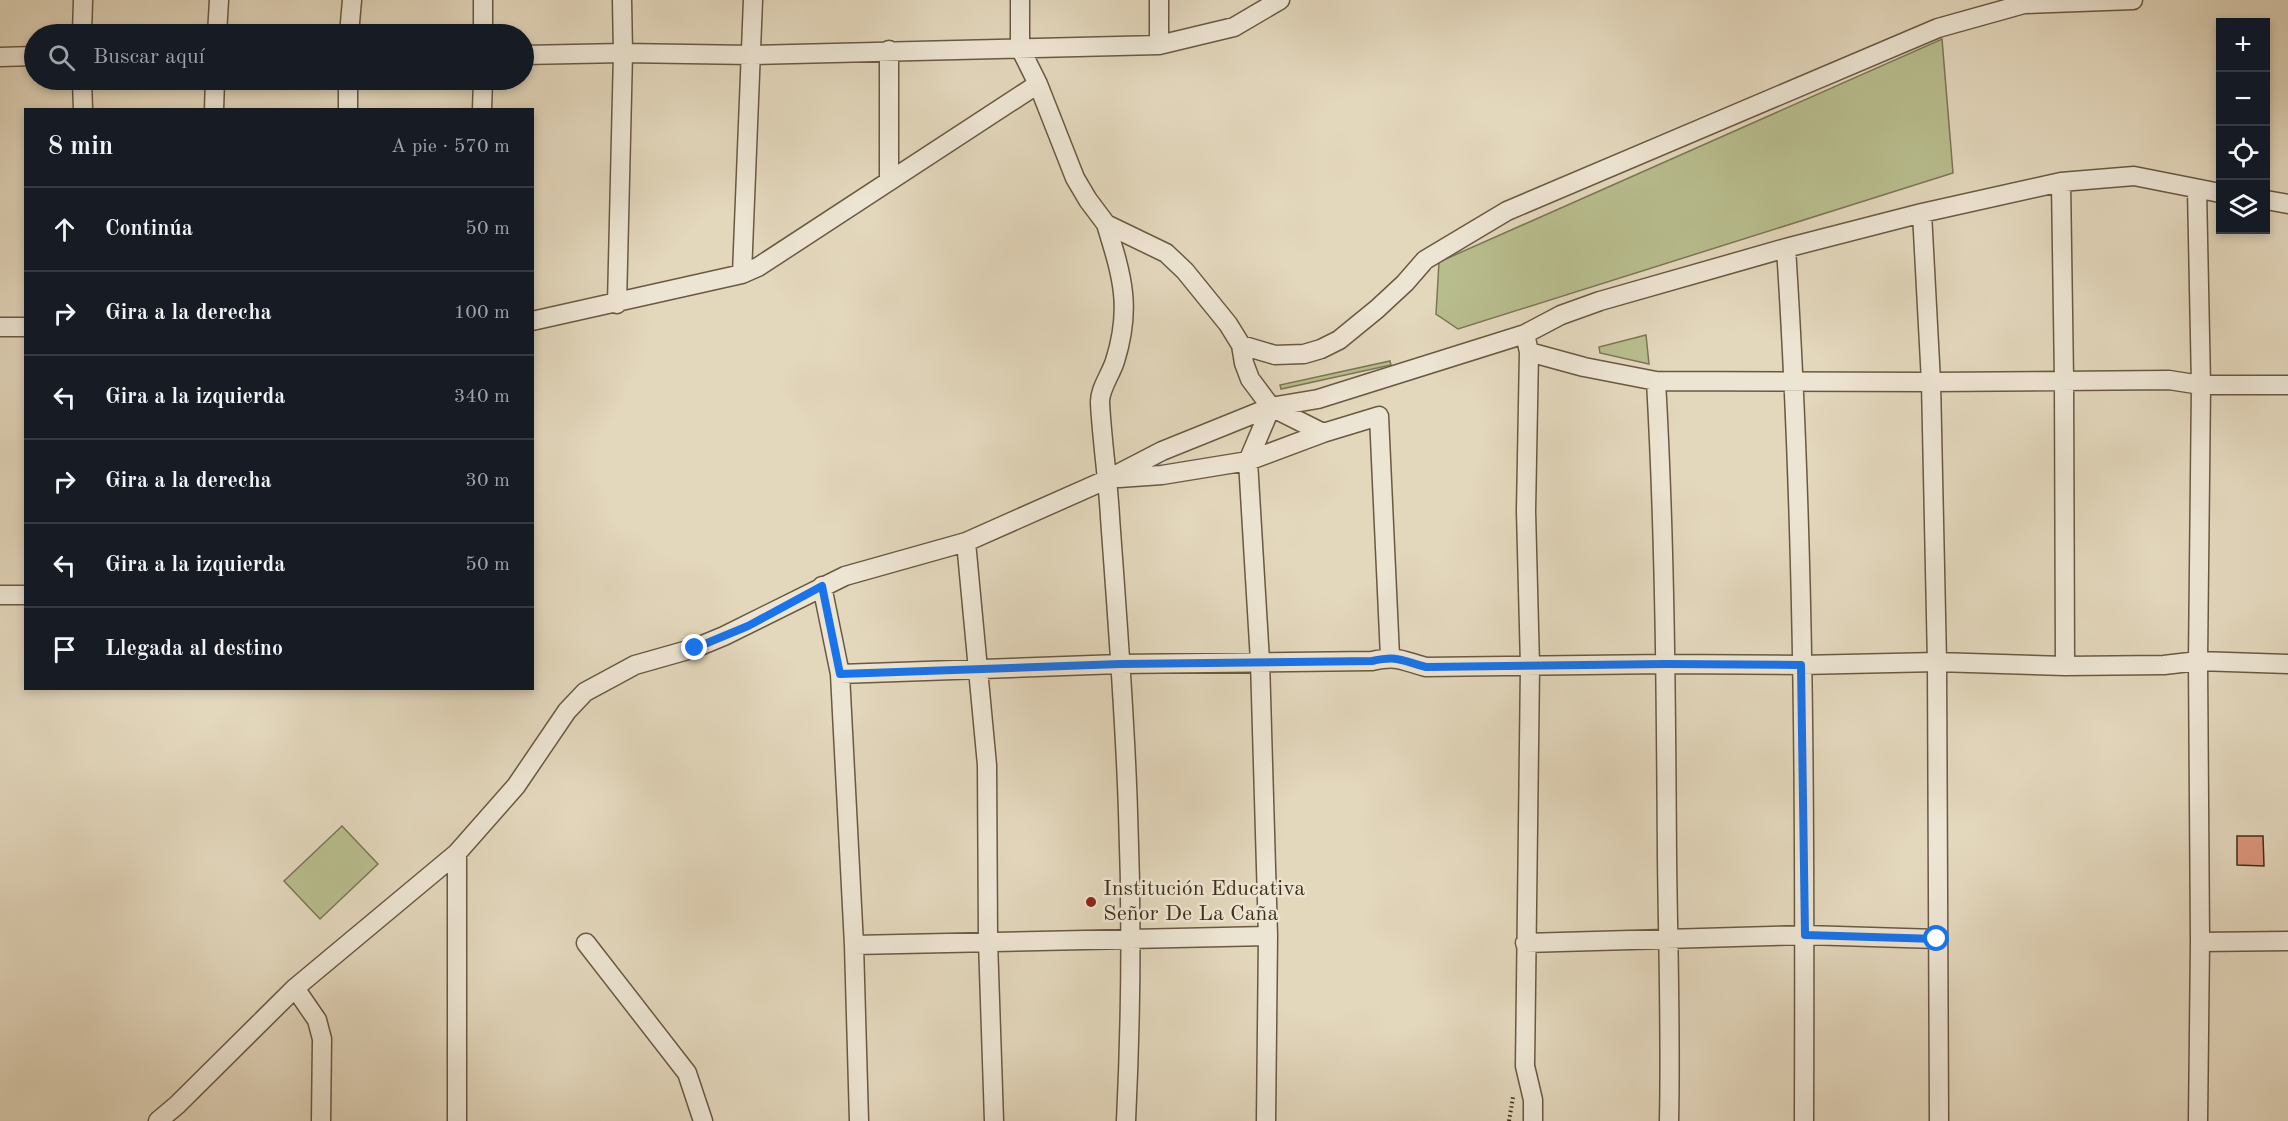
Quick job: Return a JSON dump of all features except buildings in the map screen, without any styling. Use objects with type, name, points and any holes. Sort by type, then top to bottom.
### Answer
[{"type":"street","points":[[82,0],[82,24]]},
{"type":"street","points":[[218,24],[219,0]]},
{"type":"street","points":[[351,24],[352,0]]},
{"type":"street","points":[[483,0],[483,24]]},
{"type":"street","points":[[616,304],[623,52],[622,0]]},
{"type":"street","points":[[742,274],[753,0]]},
{"type":"street","points":[[1020,0],[1020,48],[1038,84],[1075,178],[1106,224],[1125,296],[1121,340],[1115,363],[1100,400],[1108,479],[1128,812],[1131,940],[1126,1121]]},
{"type":"street","points":[[1158,45],[1159,0]]},
{"type":"street","points":[[534,55],[623,52],[752,55],[1158,45],[1234,27],[1280,0]]},
{"type":"street","points":[[1241,345],[1275,355],[1304,354],[1321,349],[1339,340],[1377,309],[1405,283],[1425,260],[1507,210],[1938,28],[2024,4],[2133,0]]},
{"type":"street","points":[[888,181],[889,51]]},
{"type":"street","points":[[0,57],[24,56]]},
{"type":"street","points":[[534,321],[742,274],[758,267],[1038,84]]},
{"type":"street","points":[[82,90],[83,108]]},
{"type":"street","points":[[214,108],[215,90]]},
{"type":"street","points":[[348,90],[348,108]]},
{"type":"street","points":[[482,108],[483,90]]},
{"type":"street","points":[[158,1121],[177,1113],[294,988],[457,853],[516,786],[567,711],[585,692],[635,665],[695,648],[740,629],[822,586],[872,567],[966,542],[1108,479],[1162,451],[1271,407],[1318,399],[1525,334],[1561,315],[1600,301],[1786,248],[1922,213],[2061,182],[2134,176],[2216,192]]},
{"type":"street","points":[[2061,182],[2065,666]]},
{"type":"street","points":[[2197,189],[2201,385],[2198,661],[2200,942],[2198,1121]]},
{"type":"street","points":[[2270,201],[2288,204]]},
{"type":"street","points":[[1922,213],[1931,382],[1937,663],[1939,1121]]},
{"type":"street","points":[[1106,224],[1166,253],[1207,296],[1241,345],[1250,379],[1271,407],[1323,433]]},
{"type":"street","points":[[1786,248],[1795,382],[1801,665],[1805,935],[1804,1121]]},
{"type":"street","points":[[0,327],[24,327]]},
{"type":"street","points":[[1525,334],[1529,352],[1526,511],[1530,666],[1525,1066],[1533,1100],[1533,1121]]},
{"type":"street","points":[[1529,352],[1584,368],[1656,381],[2169,380],[2201,385],[2288,385]]},
{"type":"street","points":[[1656,381],[1663,504],[1666,664],[1671,1048],[1669,1121]]},
{"type":"street","points":[[1266,1121],[1268,936],[1260,661],[1248,461],[1271,407]]},
{"type":"street","points":[[1108,479],[1162,475],[1248,461],[1323,433],[1379,416],[1390,657]]},
{"type":"street","points":[[966,542],[987,765],[988,941],[994,1121]]},
{"type":"street","points":[[822,586],[840,674],[854,945],[859,1121]]},
{"type":"street","points":[[0,595],[24,595]]},
{"type":"street","points":[[840,674],[1120,664],[1372,661],[1390,657],[1402,658],[1410,663],[1426,667],[1937,663],[2065,666],[2164,665],[2198,661],[2288,664]]},
{"type":"street","points":[[457,853],[458,1121]]},
{"type":"street","points":[[1525,943],[1805,935],[1937,939]]},
{"type":"street","points":[[854,945],[1268,936]]},
{"type":"street","points":[[2200,942],[2288,941]]},
{"type":"street","points":[[586,943],[687,1073],[703,1121]]},
{"type":"street","points":[[294,988],[317,1020],[321,1039],[321,1121]]},
{"type":"green space","points":[[1942,39],[1953,173],[1458,329],[1436,314],[1439,262]]},
{"type":"green space","points":[[1646,335],[1649,364],[1600,353],[1599,347]]},
{"type":"green space","points":[[1390,361],[1391,365],[1281,389],[1280,385]]},
{"type":"green space","points":[[342,826],[378,864],[320,919],[284,881]]},
{"type":"place","name":"Institución Educativa Señor De La Caña","points":[[1091,902]]},
{"type":"route","points":[[695,648],[748,626],[822,586],[840,674],[1120,664],[1372,661],[1390,657],[1402,658],[1410,663],[1426,667],[1801,665],[1805,935],[1937,939]]}]
